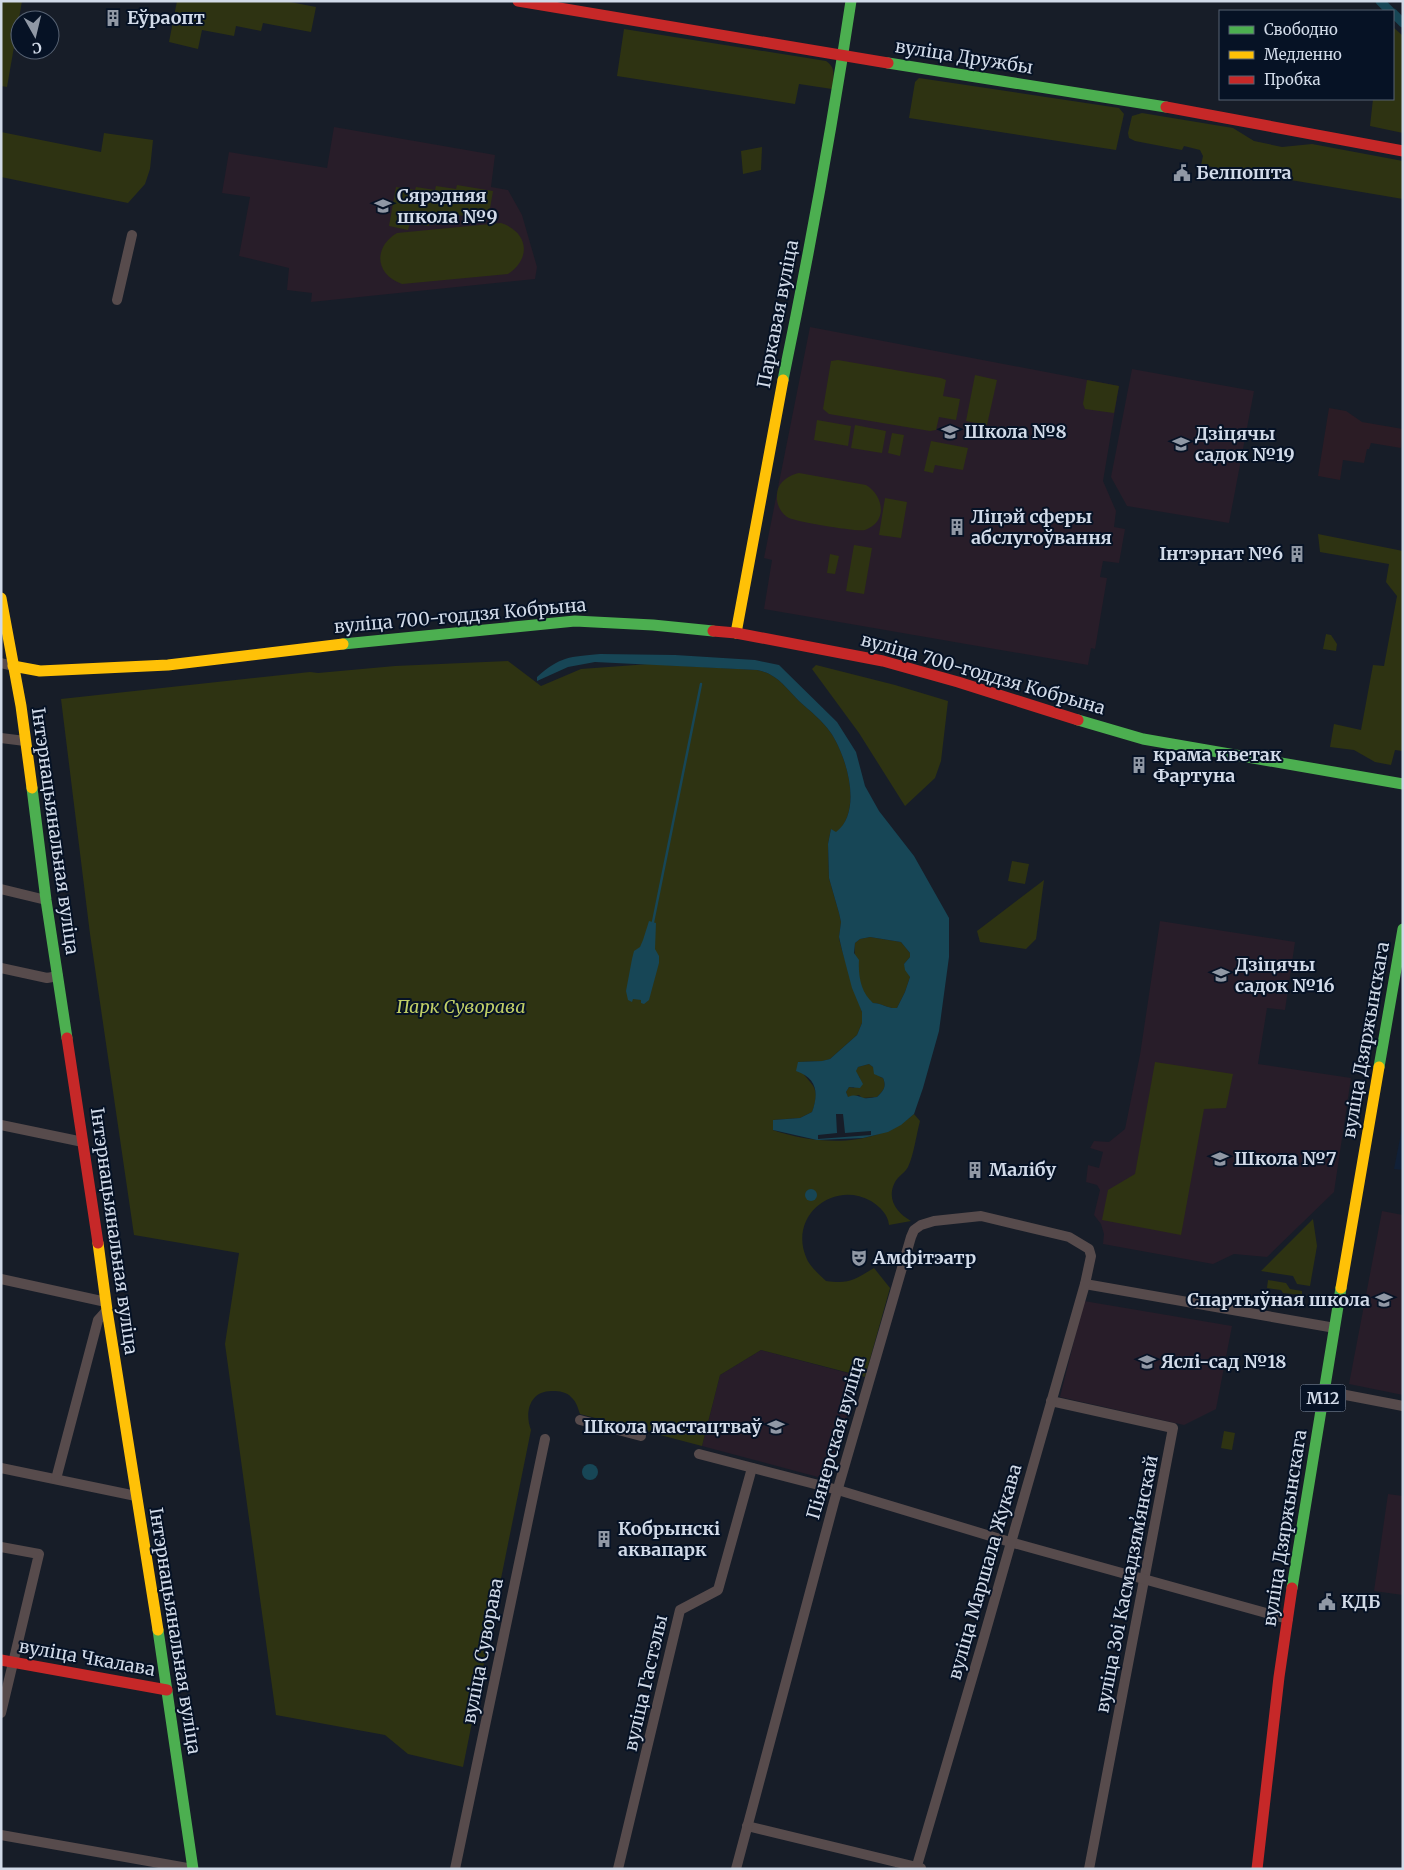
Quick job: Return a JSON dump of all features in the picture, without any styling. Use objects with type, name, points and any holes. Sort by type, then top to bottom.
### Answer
[{"type":"main road","name":"вуліца Дружбы","points":[[518,1],[1059,89],[1403,151]]},
{"type":"main road","name":"Паркавая вуліца","points":[[736,633],[808,258],[843,55],[850,1]]},
{"type":"main road","name":"Інтэрнацыянальная вуліца","points":[[1,598],[25,741],[46,900],[193,1869]]},
{"type":"main road","name":"вуліца 700-годдзя Кобрына","points":[[13,666],[40,670],[168,664],[323,646],[575,621],[654,625],[736,633],[883,661],[1143,739],[1403,784]]},
{"type":"main road","name":"вуліца Дзяржынскага","points":[[1257,1869],[1279,1677],[1335,1328],[1403,928]]},
{"type":"main road","name":"вуліца Чкалава","points":[[1,1660],[167,1690]]},
{"type":"street","points":[[117,300],[132,235]]},
{"type":"street","points":[[1,663],[13,666]]},
{"type":"street","points":[[1,738],[25,741]]},
{"type":"street","points":[[1,889],[46,900]]},
{"type":"street","points":[[1,968],[46,978],[58,976]]},
{"type":"street","points":[[2,1128],[83,1142]]},
{"type":"street","name":"Піянерская вуліца","points":[[736,1869],[838,1490],[910,1237],[914,1230],[934,1221],[981,1216],[1069,1237],[1089,1249],[1090,1256],[1084,1284]]},
{"type":"street","points":[[1,1279],[107,1306],[98,1320],[56,1479]]},
{"type":"street","points":[[1084,1284],[1335,1328]]},
{"type":"street","name":"вуліца Маршала Жукава","points":[[918,1868],[1084,1284]]},
{"type":"street","points":[[1325,1391],[1403,1406]]},
{"type":"street","name":"вуліца Зоі Касмадзямʼянскай","points":[[1050,1401],[1173,1428],[1089,1869]]},
{"type":"street","points":[[580,1420],[642,1436]]},
{"type":"street","name":"вуліца Суворава","points":[[455,1869],[544,1439]]},
{"type":"street","points":[[699,1454],[838,1490],[1010,1542],[1288,1619]]},
{"type":"street","points":[[1,1468],[136,1496]]},
{"type":"street","name":"вуліца Гастэлы","points":[[618,1869],[680,1610],[718,1590],[752,1468]]},
{"type":"street","points":[[1,1547],[38,1554],[1,1713]]},
{"type":"street","points":[[747,1826],[918,1868]]},
{"type":"street","points":[[1,1835],[193,1869]]},
{"type":"shaded area","name":"Сярэдняя школа №9","points":[[334,127],[495,155],[491,187],[508,190],[522,215],[537,267],[535,279],[311,302],[312,293],[287,290],[289,268],[239,256],[250,197],[222,193],[229,152],[327,168]]},
{"type":"shaded area","points":[[810,327],[1119,386],[1103,481],[1116,511],[1114,527],[1125,529],[1119,563],[1103,561],[1100,577],[1107,578],[1095,649],[1091,648],[1088,665],[764,609],[772,560],[764,558]]},
{"type":"shaded area","name":"Дзіцячы садок №19","points":[[1132,369],[1254,391],[1229,523],[1127,506],[1111,477]]},
{"type":"shaded area","points":[[1329,408],[1346,411],[1362,422],[1403,429],[1401,448],[1371,443],[1369,449],[1367,449],[1364,463],[1343,460],[1340,480],[1318,476]]},
{"type":"shaded area","points":[[600,654],[675,655],[755,660],[779,665],[837,722],[856,752],[865,786],[879,811],[914,856],[949,918],[949,957],[939,1031],[914,1114],[901,1125],[888,1132],[863,1138],[817,1140],[773,1130],[773,1120],[800,1118],[812,1112],[816,1093],[812,1082],[796,1071],[798,1062],[830,1059],[857,1035],[862,1023],[862,1012],[852,988],[839,937],[841,922],[829,878],[828,844],[831,829],[836,832],[844,823],[849,811],[851,798],[847,770],[837,743],[831,733],[779,680],[768,673],[757,670],[595,662],[568,667],[537,681],[537,677],[559,661],[573,657]],"holes":[[[870,937],[901,942],[910,953],[910,957],[904,964],[905,970],[910,977],[897,1008],[873,1003],[863,989],[859,972],[859,960],[854,953],[855,943],[860,939]],[[869,1064],[873,1067],[874,1074],[883,1078],[885,1084],[883,1091],[877,1097],[866,1098],[854,1095],[848,1097],[846,1092],[849,1087],[860,1088],[863,1084],[856,1071],[858,1067]]]},
{"type":"shaded area","points":[[649,921],[656,923],[655,949],[659,956],[659,963],[649,1000],[644,1004],[641,1003],[641,1000],[633,999],[632,1002],[628,1000],[626,991],[634,951],[640,947]]},
{"type":"shaded area","name":"Школа №7","points":[[1160,921],[1295,942],[1285,1010],[1267,1008],[1258,1064],[1351,1078],[1334,1192],[1267,1257],[1234,1254],[1213,1264],[1103,1244],[1104,1234],[1101,1224],[1094,1215],[1100,1190],[1097,1185],[1086,1182],[1088,1165],[1099,1168],[1103,1152],[1090,1148],[1094,1141],[1109,1142],[1125,1129],[1140,1055]]},
{"type":"shaded area","points":[[1403,1123],[1403,1170],[1394,1169]]},
{"type":"shaded area","points":[[811,1189],[817,1195],[811,1201],[805,1195]]},
{"type":"shaded area","name":"Спартыўная школа","points":[[1382,1211],[1403,1215],[1403,1395],[1349,1384]]},
{"type":"shaded area","name":"Яслі-сад №18","points":[[1084,1301],[1232,1326],[1216,1409],[1184,1425],[1060,1397]]},
{"type":"shaded area","name":"Школа мастацтваў","points":[[761,1350],[859,1376],[833,1467],[818,1477],[702,1446],[720,1375]]},
{"type":"shaded area","points":[[590,1464],[596,1466],[598,1472],[596,1478],[590,1480],[584,1478],[582,1472],[584,1466]]},
{"type":"shaded area","points":[[1388,1494],[1403,1496],[1403,1595],[1374,1591]]},
{"type":"green space","points":[[1,1],[22,1],[20,10],[10,10],[10,60],[12,60],[7,87],[1,86]]},
{"type":"green space","points":[[177,1],[285,1],[316,7],[311,32],[263,23],[261,31],[236,26],[234,36],[202,30],[198,49],[169,42]]},
{"type":"green space","points":[[1394,28],[1403,36],[1403,133],[1370,126],[1373,100],[1394,100]]},
{"type":"green space","points":[[624,29],[826,61],[833,70],[832,89],[799,84],[795,104],[617,76]]},
{"type":"green space","points":[[919,78],[1119,108],[1124,114],[1116,150],[909,118],[915,82]]},
{"type":"green space","points":[[1142,113],[1233,128],[1254,141],[1282,147],[1312,144],[1403,161],[1403,199],[1201,165],[1203,156],[1200,150],[1184,146],[1182,150],[1135,141],[1129,138],[1128,133],[1132,116]]},
{"type":"green space","points":[[1,132],[101,152],[104,133],[153,140],[150,169],[145,184],[128,203],[1,177]]},
{"type":"green space","points":[[762,147],[761,170],[743,174],[741,151]]},
{"type":"green space","points":[[457,185],[493,191],[488,220],[452,214],[450,224],[430,220],[429,226],[410,223],[408,230],[389,226],[396,187],[415,190],[416,187],[435,190],[436,186],[456,189]]},
{"type":"green space","points":[[501,223],[517,233],[524,246],[521,261],[508,274],[402,284],[393,280],[382,268],[380,260],[384,246],[397,233]]},
{"type":"green space","points":[[838,360],[946,380],[943,396],[960,399],[956,420],[939,417],[936,430],[930,431],[829,414],[823,409],[831,361]]},
{"type":"green space","points":[[975,375],[997,380],[987,425],[966,421]]},
{"type":"green space","points":[[1087,380],[1119,386],[1114,413],[1085,409],[1083,404]]},
{"type":"green space","points":[[817,420],[851,426],[848,446],[814,440]]},
{"type":"green space","points":[[855,425],[886,431],[882,453],[851,448]]},
{"type":"green space","points":[[892,433],[904,435],[900,456],[888,453]]},
{"type":"green space","points":[[931,441],[968,448],[963,470],[935,465],[933,473],[924,471]]},
{"type":"green space","points":[[799,473],[866,485],[880,502],[881,509],[877,521],[865,530],[851,530],[789,518],[781,511],[778,505],[777,491],[784,481]]},
{"type":"green space","points":[[885,498],[907,502],[901,538],[879,535]]},
{"type":"green space","points":[[1318,534],[1403,551],[1403,751],[1395,750],[1391,765],[1375,762],[1354,750],[1330,747],[1334,724],[1361,730],[1373,665],[1384,666],[1397,596],[1386,582],[1389,564],[1320,552]]},
{"type":"green space","points":[[854,545],[872,548],[864,594],[846,591]]},
{"type":"green space","points":[[830,554],[839,556],[835,574],[827,573]]},
{"type":"green space","points":[[1326,634],[1331,635],[1337,644],[1336,651],[1323,649]]},
{"type":"green space","name":"Парк Суворава","points":[[508,661],[541,686],[581,669],[649,664],[757,670],[768,673],[779,680],[824,724],[837,743],[847,769],[850,784],[851,798],[849,811],[844,823],[836,833],[831,829],[828,844],[829,878],[841,922],[839,938],[862,1012],[862,1023],[857,1035],[830,1059],[798,1062],[801,1070],[815,1089],[815,1102],[812,1112],[800,1118],[773,1120],[773,1130],[810,1139],[828,1141],[847,1140],[883,1133],[899,1125],[914,1114],[920,1121],[910,1162],[907,1169],[895,1182],[892,1194],[892,1200],[897,1210],[911,1221],[889,1225],[883,1211],[871,1201],[857,1196],[842,1195],[829,1199],[818,1206],[809,1216],[804,1228],[802,1242],[807,1260],[826,1281],[841,1282],[852,1280],[874,1268],[890,1288],[865,1377],[761,1350],[720,1375],[702,1446],[580,1414],[574,1400],[563,1392],[545,1392],[534,1398],[528,1416],[531,1430],[463,1767],[408,1754],[385,1735],[276,1715],[225,1344],[239,1253],[134,1235],[90,934],[61,699],[310,672]]},
{"type":"green space","points":[[816,665],[948,701],[941,761],[935,778],[905,806],[859,733],[812,669]]},
{"type":"green space","points":[[1012,861],[1029,864],[1025,884],[1008,881]]},
{"type":"green space","points":[[1044,880],[1036,939],[1026,949],[980,942],[977,931]]},
{"type":"green space","points":[[870,937],[901,942],[910,953],[910,957],[904,964],[910,977],[897,1008],[873,1003],[863,993],[856,963],[855,943],[860,939]]},
{"type":"green space","points":[[1155,1062],[1233,1074],[1226,1108],[1204,1109],[1181,1235],[1102,1220],[1108,1190],[1135,1174]]},
{"type":"green space","points":[[869,1064],[883,1078],[885,1084],[883,1091],[877,1097],[862,1098],[859,1095],[848,1098],[846,1092],[849,1087],[854,1088],[860,1078],[855,1071],[858,1067]]},
{"type":"green space","points":[[1313,1219],[1317,1246],[1310,1286],[1297,1284],[1293,1276],[1261,1271]]},
{"type":"green space","points":[[1268,1280],[1286,1283],[1290,1289],[1302,1291],[1302,1295],[1283,1293],[1281,1290],[1267,1288]]},
{"type":"green space","points":[[1224,1431],[1235,1433],[1232,1450],[1221,1448]]},
{"type":"pier","points":[[836,1114],[843,1114],[845,1133],[871,1131],[871,1135],[818,1139],[818,1135],[837,1133]]},
{"type":"waterway","points":[[1380,1],[1389,10]]},
{"type":"waterway","points":[[1394,14],[1403,23]]},
{"type":"waterway","points":[[653,922],[701,684]]},
{"type":"traffic: fast","points":[[783,380],[820,191],[851,1]]},
{"type":"traffic: fast","points":[[888,63],[1166,107]]},
{"type":"traffic: fast","points":[[343,644],[575,621],[653,625],[713,631]]},
{"type":"traffic: fast","points":[[1078,720],[1143,739],[1403,784]]},
{"type":"traffic: fast","points":[[32,788],[46,900],[67,1038]]},
{"type":"traffic: fast","points":[[1379,1067],[1403,929]]},
{"type":"traffic: fast","points":[[1292,1588],[1341,1288]]},
{"type":"traffic: fast","points":[[158,1630],[193,1869]]},
{"type":"traffic: slow","points":[[736,633],[783,380]]},
{"type":"traffic: slow","points":[[1,598],[21,706],[32,788]]},
{"type":"traffic: slow","points":[[13,666],[40,671],[168,665],[343,644]]},
{"type":"traffic: slow","points":[[1341,1288],[1379,1067]]},
{"type":"traffic: slow","points":[[98,1243],[158,1630]]},
{"type":"traffic: jam","points":[[518,1],[888,63]]},
{"type":"traffic: jam","points":[[1166,107],[1403,151]]},
{"type":"traffic: jam","points":[[713,631],[736,633],[883,661],[958,682],[1078,720]]},
{"type":"traffic: jam","points":[[67,1038],[98,1243]]},
{"type":"traffic: jam","points":[[1257,1869],[1279,1677],[1292,1588]]},
{"type":"traffic: jam","points":[[1,1660],[167,1690]]},
{"type":"place","name":"Еўраопт","points":[[113,18]]},
{"type":"place","name":"Белпошта","points":[[1182,173]]},
{"type":"place","name":"Сярэдняя школа №9","points":[[383,206]]},
{"type":"place","name":"Школа №8","points":[[950,432]]},
{"type":"place","name":"Дзіцячы садок №19","points":[[1181,444]]},
{"type":"place","name":"Ліцэй сферы абслугоўвання","points":[[957,527]]},
{"type":"place","name":"Інтэрнат №6","points":[[1297,554]]},
{"type":"place","name":"крама кветак Фартуна","points":[[1139,765]]},
{"type":"place","name":"Дзіцячы садок №16","points":[[1221,975]]},
{"type":"place","name":"Школа №7","points":[[1220,1159]]},
{"type":"place","name":"Малібу","points":[[975,1170]]},
{"type":"place","name":"Амфітэатр","points":[[859,1258]]},
{"type":"place","name":"Спартыўная школа","points":[[1384,1300]]},
{"type":"place","name":"Яслі-сад №18","points":[[1147,1362]]},
{"type":"place","name":"Школа мастацтваў","points":[[776,1427]]},
{"type":"place","name":"Кобрынскі аквапарк","points":[[604,1539]]},
{"type":"place","name":"КДБ","points":[[1327,1602]]}]
